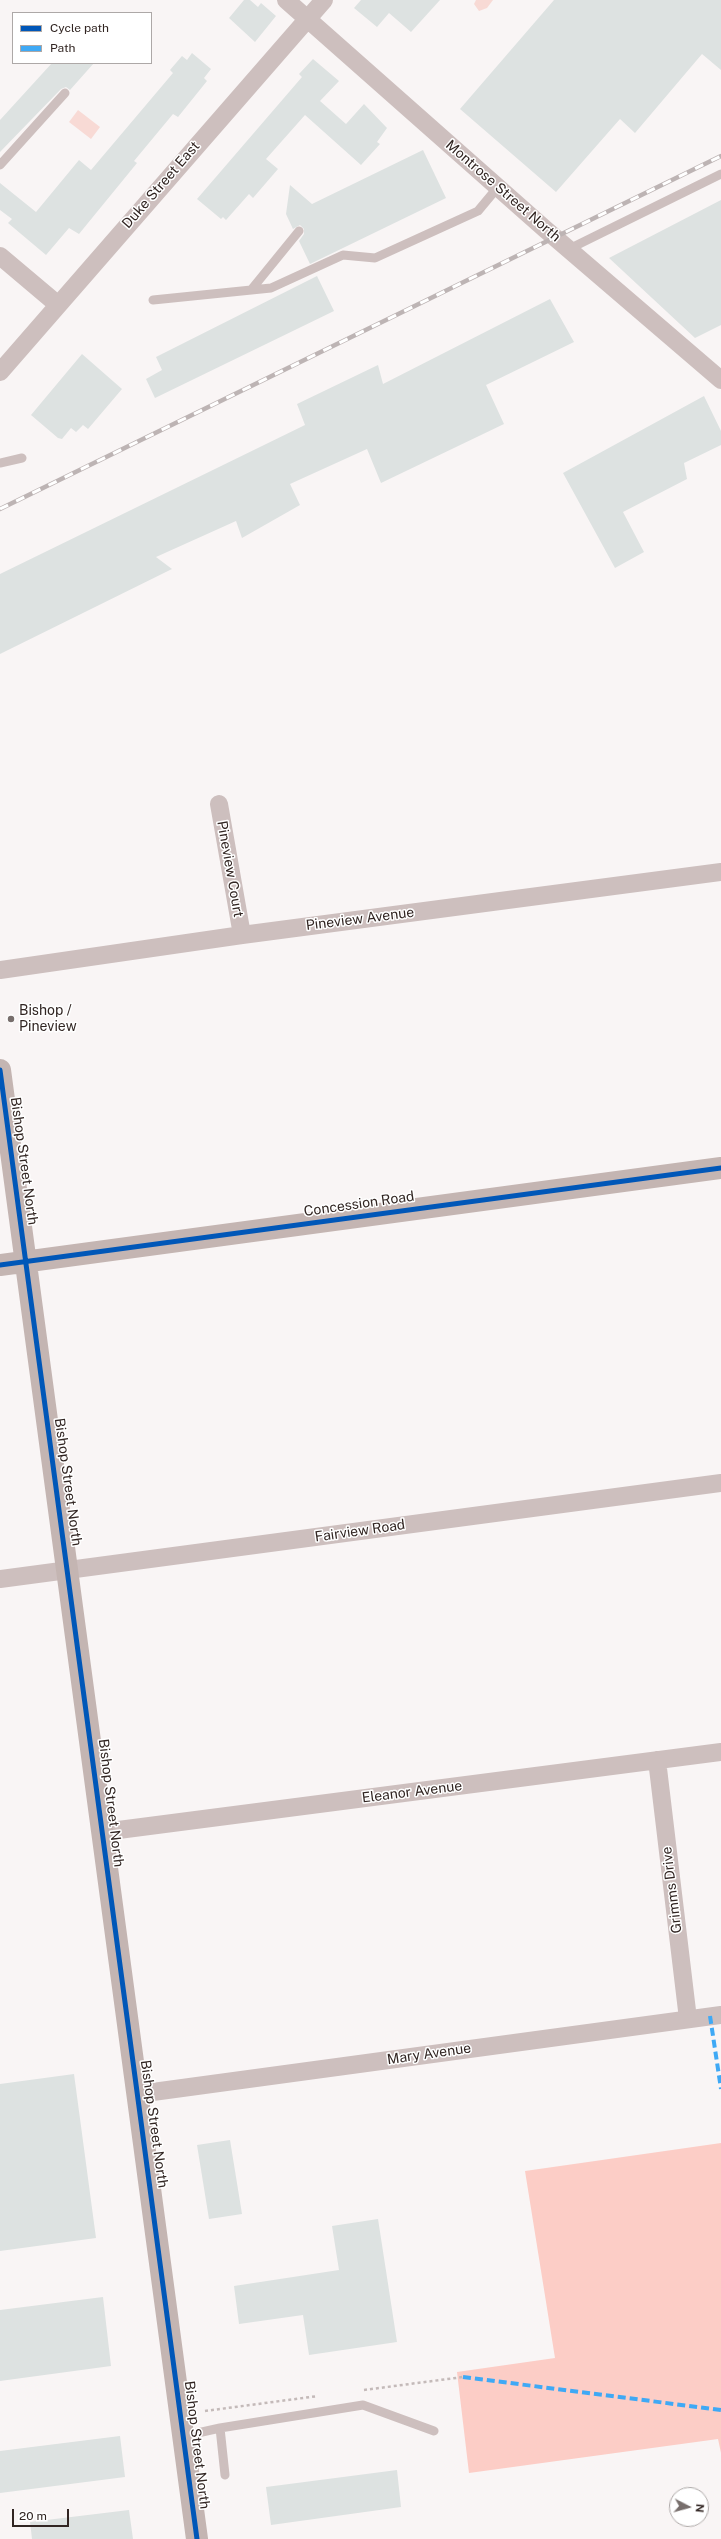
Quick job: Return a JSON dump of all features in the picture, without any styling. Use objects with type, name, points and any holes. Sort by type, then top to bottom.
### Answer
[{"type":"main road","name":"Bishop Street North","points":[[0,1070],[69,1570],[198,2539]]},
{"type":"main road","name":"Concession Road","points":[[0,1265],[721,1168]]},
{"type":"street","name":"Montrose Street North","points":[[286,0],[498,187],[721,380]]},
{"type":"street","name":"Duke Street East","points":[[0,372],[324,0]]},
{"type":"street","points":[[0,256],[58,304]]},
{"type":"street","name":"Pineview Court","points":[[219,804],[242,935]]},
{"type":"street","name":"Pineview Avenue","points":[[0,970],[242,935],[721,872]]},
{"type":"street","name":"Fairview Road","points":[[0,1580],[721,1484]]},
{"type":"street","name":"Eleanor Avenue","points":[[103,1832],[721,1752]]},
{"type":"street","name":"Grimms Drive","points":[[657,1760],[688,2019]]},
{"type":"street","name":"Mary Avenue","points":[[138,2094],[721,2015]]},
{"type":"lane","points":[[0,165],[65,93]]},
{"type":"lane","points":[[569,249],[721,174]]},
{"type":"lane","points":[[153,300],[271,288],[343,255],[375,258],[478,211],[498,187]]},
{"type":"lane","points":[[251,290],[299,231]]},
{"type":"lane","points":[[0,463],[22,458]]},
{"type":"lane","points":[[184,2436],[220,2428],[363,2405],[434,2431]]},
{"type":"lane","points":[[220,2428],[225,2475]]},
{"type":"shaded area","points":[[476,0],[493,0],[487,8],[479,11],[474,4]]},
{"type":"shaded area","points":[[78,110],[100,127],[91,139],[69,122]]},
{"type":"shaded area","points":[[721,2143],[721,2453],[718,2439],[469,2473],[457,2372],[555,2358],[525,2171]]},
{"type":"building","points":[[244,0],[250,0],[258,7],[261,3],[276,16],[255,42],[229,18]]},
{"type":"building","points":[[361,0],[440,0],[411,32],[389,13],[377,27],[354,8]]},
{"type":"building","points":[[554,0],[721,0],[721,70],[702,54],[635,133],[620,119],[556,192],[460,109]]},
{"type":"building","points":[[192,53],[211,69],[204,78],[207,81],[178,117],[173,114],[134,161],[137,163],[79,234],[69,228],[46,255],[8,223],[12,219],[0,210],[0,183],[36,212],[79,160],[91,170],[173,73],[170,70],[182,56],[187,60]]},
{"type":"building","points":[[313,59],[339,81],[320,101],[346,124],[364,104],[387,128],[377,142],[380,144],[361,165],[305,115],[266,159],[278,169],[253,198],[249,194],[226,220],[223,217],[221,219],[197,199],[302,77],[299,74]]},
{"type":"building","points":[[51,64],[93,64],[70,90],[66,87],[61,89],[0,152],[0,120]]},
{"type":"building","points":[[423,150],[446,198],[310,264],[299,241],[304,234],[304,229],[300,225],[293,229],[286,214],[290,185],[312,204]]},
{"type":"building","points":[[721,200],[721,325],[695,338],[609,258]]},
{"type":"building","points":[[317,276],[334,311],[155,398],[146,379],[162,370],[156,357]]},
{"type":"building","points":[[550,299],[574,342],[486,385],[504,424],[381,483],[367,449],[290,484],[300,505],[242,538],[236,521],[156,557],[172,569],[0,654],[0,574],[305,425],[297,404],[378,365],[383,384]]},
{"type":"building","points":[[82,354],[122,389],[88,429],[83,425],[76,432],[71,428],[62,439],[58,438],[31,415]]},
{"type":"building","points":[[704,396],[721,431],[721,445],[684,463],[687,479],[623,512],[644,552],[615,568],[563,473]]},
{"type":"building","points":[[74,2074],[96,2238],[0,2251],[0,2084]]},
{"type":"building","points":[[230,2140],[242,2214],[209,2219],[197,2145]]},
{"type":"building","points":[[378,2219],[397,2342],[309,2355],[303,2315],[239,2324],[234,2286],[339,2270],[332,2226]]},
{"type":"building","points":[[103,2297],[111,2366],[0,2381],[0,2310]]},
{"type":"building","points":[[120,2436],[125,2477],[0,2493],[0,2451]]},
{"type":"building","points":[[397,2470],[401,2507],[271,2525],[266,2487]]},
{"type":"building","points":[[129,2510],[133,2539],[32,2539],[30,2522]]},
{"type":"railway","points":[[0,509],[721,156]]},
{"type":"marked path","points":[[710,2016],[721,2089]]},
{"type":"marked path","points":[[463,2377],[721,2410]]},
{"type":"cycle path","points":[[0,1070],[197,2539]]},
{"type":"cycle path","points":[[0,1265],[721,1168]]},
{"type":"place","name":"Bishop / Pineview","points":[[11,1019]]}]
